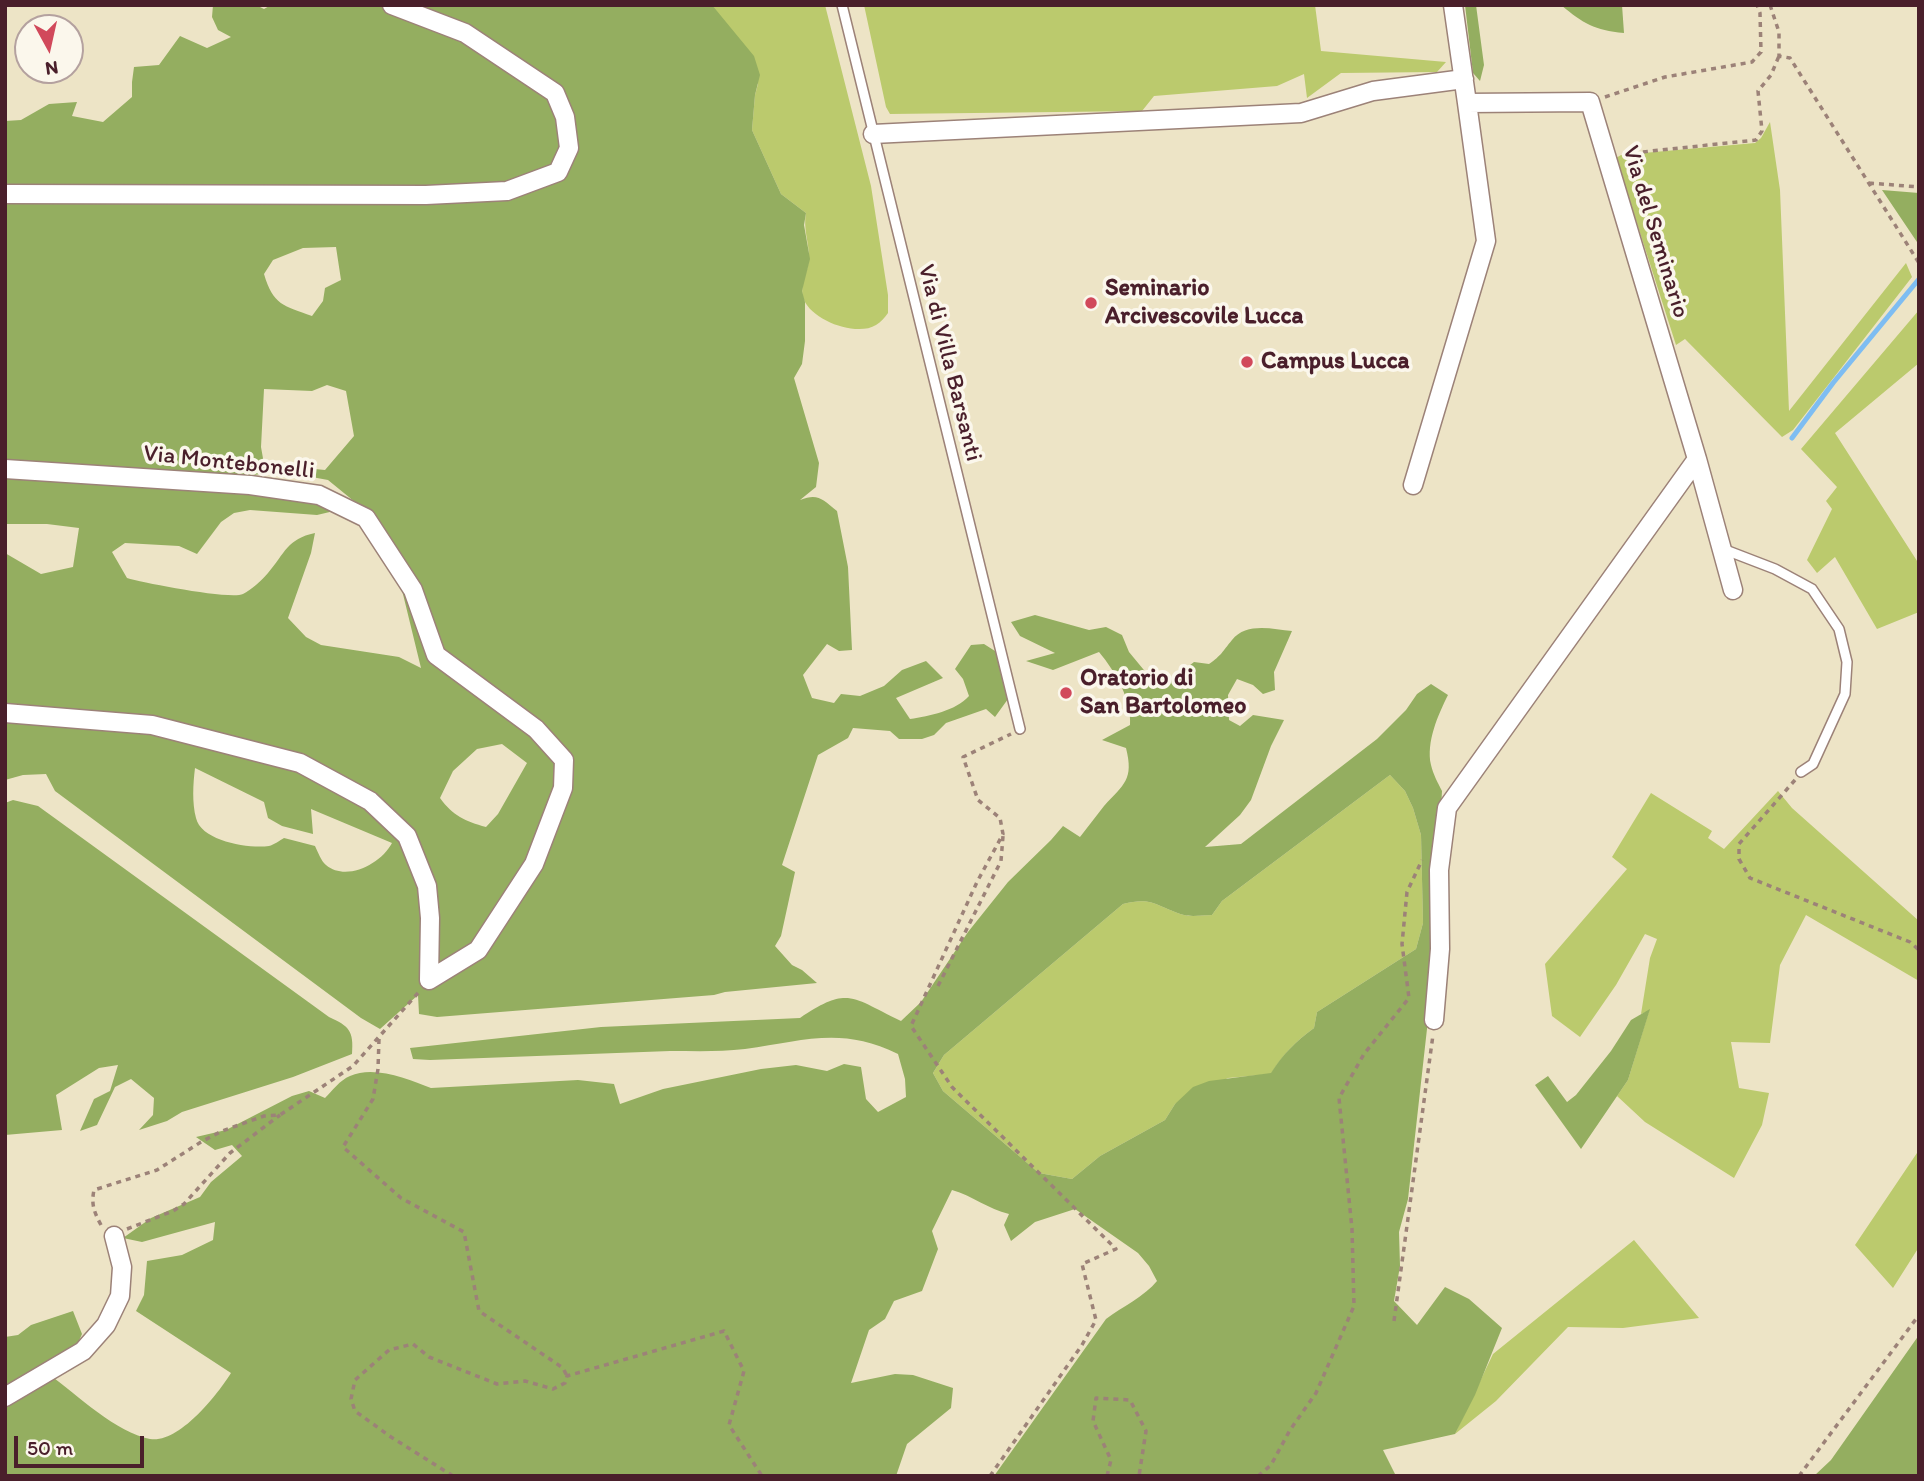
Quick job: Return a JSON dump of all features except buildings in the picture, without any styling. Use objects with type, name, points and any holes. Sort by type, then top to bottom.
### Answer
[{"type":"street","points":[[5,194],[426,195],[507,191],[558,172],[569,148],[565,117],[555,93],[465,33],[392,5]]},
{"type":"street","points":[[1413,485],[1486,241],[1453,5]]},
{"type":"street","points":[[873,134],[1301,113],[1373,91],[1464,79]]},
{"type":"street","points":[[1467,103],[1590,102]]},
{"type":"street","name":"Via del Seminario","points":[[1590,102],[1697,459],[1733,590]]},
{"type":"street","points":[[1434,1020],[1440,949],[1439,870],[1447,808],[1697,459]]},
{"type":"street","name":"Via Montebonelli","points":[[5,469],[250,485],[319,495],[366,517],[413,590],[436,655],[536,729],[564,760],[564,788],[534,864],[478,950],[429,980]]},
{"type":"street","points":[[5,713],[152,726],[300,764],[370,801],[407,836],[427,886],[430,918],[429,980]]},
{"type":"street","points":[[5,1397],[83,1350],[106,1325],[120,1296],[122,1267],[114,1236]]},
{"type":"lane","name":"Via di Villa Barsanti","points":[[842,5],[1020,729]]},
{"type":"lane","points":[[1721,548],[1775,569],[1812,589],[1839,629],[1847,662],[1845,694],[1813,764],[1801,772]]},
{"type":"path","points":[[1590,102],[1665,77],[1752,62],[1761,52],[1760,13],[1757,5]]},
{"type":"path","points":[[1604,149],[1625,155],[1756,140],[1762,131],[1758,91],[1771,75],[1779,56],[1779,32],[1770,5]]},
{"type":"path","points":[[1779,56],[1790,58],[1919,263]]},
{"type":"path","points":[[1869,183],[1919,187]]},
{"type":"path","points":[[938,986],[1001,861],[1003,834],[1000,818],[978,800],[962,757],[1020,729]]},
{"type":"path","points":[[1801,772],[1739,844],[1739,859],[1750,878],[1910,942],[1919,950]]},
{"type":"path","points":[[990,1476],[1082,1345],[1096,1320],[1082,1264],[1116,1250],[951,1087],[911,1026],[977,882],[1003,834]]},
{"type":"path","points":[[1258,1476],[1271,1465],[1290,1430],[1316,1393],[1354,1306],[1352,1229],[1339,1098],[1364,1054],[1409,998],[1402,944],[1407,892],[1424,856]]},
{"type":"path","points":[[280,1115],[264,1116],[222,1132],[157,1170],[94,1189],[93,1211],[101,1226],[114,1236],[184,1204],[230,1153],[280,1115],[353,1066],[429,980]]},
{"type":"path","points":[[1394,1321],[1431,1063],[1434,1020]]},
{"type":"path","points":[[379,1039],[373,1099],[343,1147],[401,1198],[464,1233],[479,1311],[563,1368],[567,1376],[565,1383],[553,1389],[526,1381],[497,1384],[429,1357],[413,1344],[389,1350],[355,1380],[351,1399],[355,1410],[391,1437],[453,1476]]},
{"type":"path","points":[[1799,1476],[1919,1315]]},
{"type":"path","points":[[567,1376],[724,1331],[744,1371],[729,1425],[762,1476]]},
{"type":"path","points":[[1107,1476],[1111,1460],[1093,1420],[1096,1398],[1130,1399],[1146,1431],[1139,1476]]},
{"type":"green space","points":[[213,5],[256,5],[264,9],[271,5],[712,5],[754,56],[760,75],[752,130],[781,194],[806,213],[804,225],[810,259],[802,291],[805,302],[805,341],[802,364],[794,378],[819,463],[816,487],[800,500],[820,498],[837,511],[848,567],[852,650],[839,651],[827,644],[803,675],[812,698],[834,703],[841,694],[860,696],[884,686],[902,670],[926,661],[943,678],[896,698],[910,719],[942,712],[957,706],[969,696],[963,679],[955,669],[971,645],[984,644],[995,651],[1004,675],[1008,699],[995,717],[986,709],[946,723],[934,735],[922,739],[899,739],[890,731],[853,728],[848,738],[818,755],[782,865],[795,872],[781,936],[775,946],[792,965],[817,983],[714,995],[437,1017],[419,1014],[418,995],[380,1029],[361,1018],[55,791],[46,774],[23,775],[5,780],[5,553],[41,574],[73,567],[79,528],[47,524],[5,524],[5,121],[21,120],[49,104],[77,102],[72,116],[103,122],[132,97],[134,67],[159,65],[180,36],[207,48],[231,37],[218,30],[212,17]],"holes":[[[336,247],[341,280],[325,288],[323,301],[312,316],[281,303],[271,292],[264,274],[273,260],[303,248]],[[327,385],[346,391],[354,436],[325,470],[264,464],[261,447],[264,389],[312,391]],[[279,471],[328,480],[366,511],[401,586],[421,668],[399,657],[321,645],[306,637],[288,618],[311,553],[315,533],[292,543],[266,576],[243,594],[206,593],[127,578],[112,552],[125,543],[179,546],[197,554],[221,522],[234,513],[250,510],[317,515],[334,511],[321,498],[229,479]],[[502,744],[527,763],[498,814],[486,827],[460,817],[440,798],[453,771],[477,749]],[[195,768],[264,802],[268,818],[282,826],[313,834],[311,809],[392,843],[372,864],[353,871],[334,870],[321,859],[315,846],[284,838],[260,847],[238,845],[216,838],[200,826],[196,818],[193,793]]]},
{"type":"green space","points":[[712,5],[825,5],[871,186],[888,295],[888,313],[876,325],[858,329],[836,325],[816,314],[804,300],[802,289],[809,262],[806,213],[781,194],[752,130],[758,84]]},
{"type":"green space","points":[[864,5],[1315,5],[1321,51],[1446,62],[1437,72],[1341,73],[1307,98],[1304,74],[1277,86],[1154,96],[1142,111],[890,114],[886,107]]},
{"type":"green space","points":[[1465,5],[1476,5],[1484,65],[1480,81],[1473,73]]},
{"type":"green space","points":[[1561,5],[1622,5],[1624,33],[1590,25]]},
{"type":"green space","points":[[1770,122],[1780,190],[1789,411],[1906,263],[1912,277],[1793,430],[1782,437],[1685,339],[1676,345],[1616,158],[1621,155],[1755,143]]},
{"type":"green space","points":[[1882,190],[1919,193],[1919,245]]},
{"type":"green space","points":[[1919,310],[1919,363],[1835,433],[1919,564],[1919,612],[1877,629],[1835,557],[1817,573],[1807,560],[1832,509],[1826,501],[1837,487],[1801,449]]},
{"type":"green space","points":[[1035,615],[1089,630],[1106,627],[1122,635],[1129,652],[1153,681],[1171,680],[1194,662],[1209,664],[1244,631],[1268,628],[1292,631],[1274,672],[1275,690],[1263,694],[1253,685],[1237,679],[1228,695],[1229,720],[1240,726],[1253,715],[1284,720],[1271,746],[1251,800],[1240,815],[1205,847],[1241,844],[1377,739],[1406,710],[1417,694],[1431,684],[1448,695],[1437,720],[1430,747],[1432,768],[1442,791],[1430,1002],[1408,1199],[1399,1232],[1400,1266],[1394,1301],[1417,1325],[1445,1287],[1469,1299],[1502,1328],[1475,1395],[1455,1434],[1383,1450],[1396,1476],[994,1476],[1106,1319],[1157,1281],[1138,1253],[1075,1209],[1035,1222],[1011,1241],[1004,1225],[1009,1214],[952,1190],[932,1231],[938,1249],[922,1291],[894,1301],[885,1319],[869,1330],[851,1383],[895,1374],[913,1375],[953,1388],[951,1408],[907,1444],[896,1476],[5,1476],[5,1337],[18,1335],[31,1325],[73,1311],[82,1334],[75,1350],[50,1375],[111,1421],[137,1435],[150,1439],[173,1434],[196,1416],[217,1393],[231,1373],[136,1311],[144,1295],[147,1261],[182,1255],[213,1240],[215,1222],[142,1242],[123,1238],[151,1218],[200,1197],[211,1182],[242,1156],[232,1145],[215,1150],[196,1137],[226,1130],[292,1096],[309,1091],[325,1098],[346,1078],[370,1072],[391,1074],[431,1088],[578,1080],[614,1084],[620,1104],[663,1089],[761,1069],[796,1065],[827,1071],[844,1064],[861,1067],[866,1099],[878,1112],[906,1097],[905,1079],[898,1054],[877,1045],[840,1038],[726,1051],[430,1060],[413,1059],[410,1048],[601,1027],[800,1018],[830,1001],[841,998],[860,1001],[901,1021],[921,1002],[968,932],[1008,882],[1063,826],[1080,837],[1128,775],[1126,748],[1102,740],[1130,725],[1130,715],[1116,677],[1099,652],[1053,670],[1026,661],[1055,653],[1020,636],[1011,622]],"holes":[[[1390,775],[1405,791],[1421,835],[1423,923],[1416,949],[1317,1012],[1314,1028],[1290,1049],[1271,1073],[1209,1081],[1193,1087],[1175,1104],[1165,1120],[1100,1156],[1072,1179],[1039,1173],[943,1091],[933,1073],[944,1055],[1123,904],[1141,901],[1184,915],[1212,915],[1222,901]]]},
{"type":"green space","points":[[1390,775],[1405,791],[1421,835],[1423,923],[1416,949],[1317,1012],[1314,1028],[1290,1049],[1271,1074],[1228,1078],[1175,1104],[1165,1120],[1100,1156],[1072,1179],[1039,1173],[943,1091],[933,1073],[944,1055],[1123,904],[1141,901],[1184,915],[1212,915],[1222,901]]},
{"type":"green space","points":[[1778,791],[1792,808],[1919,921],[1919,981],[1806,915],[1780,965],[1770,1043],[1731,1042],[1739,1088],[1769,1093],[1762,1125],[1734,1178],[1645,1122],[1617,1096],[1628,1080],[1649,1011],[1641,1014],[1650,958],[1657,939],[1645,934],[1616,985],[1580,1037],[1552,1016],[1545,964],[1627,869],[1612,857],[1651,793],[1712,831],[1708,838],[1724,849]]},
{"type":"green space","points":[[13,800],[38,806],[329,1017],[341,1023],[351,1035],[352,1054],[293,1077],[182,1112],[167,1121],[139,1130],[153,1115],[154,1098],[131,1079],[115,1087],[97,1125],[80,1131],[94,1099],[110,1091],[118,1065],[99,1068],[56,1095],[62,1130],[5,1135],[5,803]]},
{"type":"green space","points":[[1650,1009],[1628,1080],[1581,1149],[1535,1085],[1548,1076],[1567,1102],[1576,1095],[1611,1051],[1631,1020]]},
{"type":"green space","points":[[1919,1150],[1919,1247],[1893,1288],[1855,1245]]},
{"type":"green space","points":[[1634,1240],[1699,1318],[1623,1328],[1568,1327],[1496,1401],[1455,1434],[1493,1354]]},
{"type":"green space","points":[[1919,1335],[1919,1476],[1814,1476],[1831,1460]]},
{"type":"waterway","points":[[1792,438],[1833,383],[1919,279]]},
{"type":"place","name":"Seminario Arcivescovile Lucca","points":[[1091,303]]},
{"type":"place","name":"Campus Lucca","points":[[1247,362]]},
{"type":"place","name":"Oratorio di San Bartolomeo","points":[[1066,693]]}]
